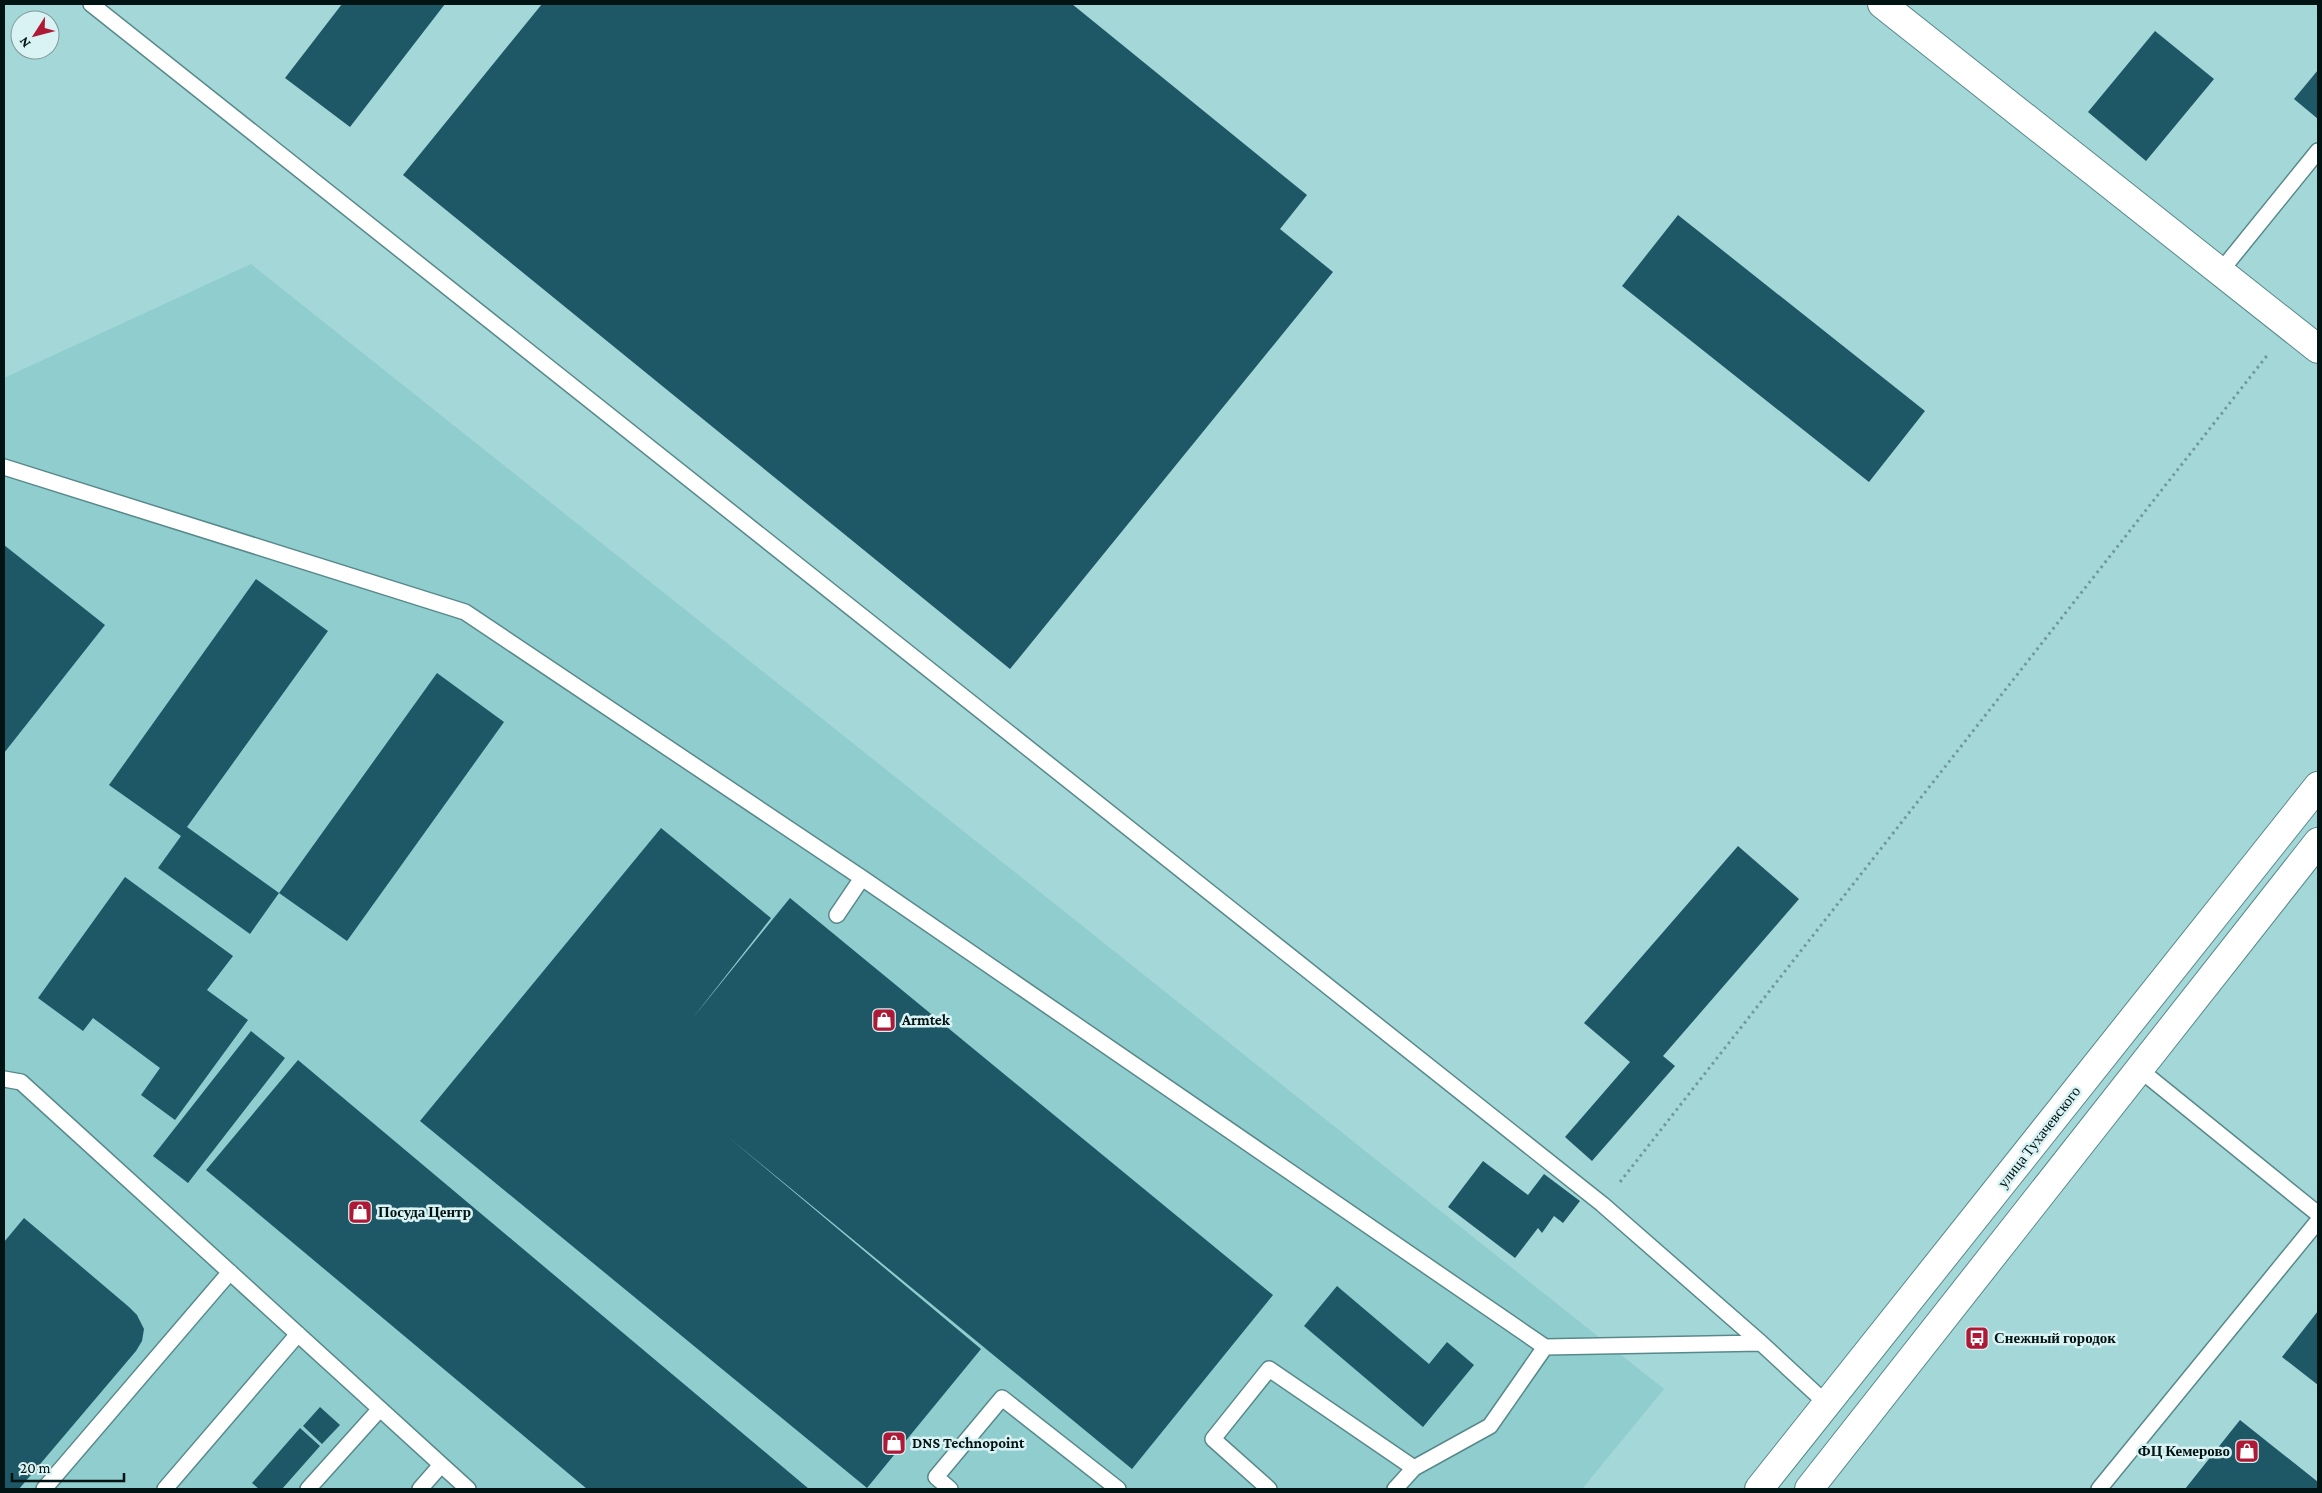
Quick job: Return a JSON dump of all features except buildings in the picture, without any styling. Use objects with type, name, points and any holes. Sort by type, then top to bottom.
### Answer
[{"type":"main road","points":[[1882,4],[2318,349]]},
{"type":"main road","name":"улица Тухачевского","points":[[1759,1489],[2318,786]]},
{"type":"main road","points":[[1808,1489],[2318,842]]},
{"type":"lane","points":[[91,4],[1602,1204],[1761,1343],[1827,1404]]},
{"type":"lane","points":[[2220,272],[2318,151]]},
{"type":"lane","points":[[4,467],[465,612],[862,878],[1545,1347],[1761,1343]]},
{"type":"lane","points":[[837,915],[862,878]]},
{"type":"lane","points":[[2139,1069],[2318,1214]]},
{"type":"lane","points":[[4,1079],[21,1082],[379,1410],[468,1489]]},
{"type":"lane","points":[[2099,1489],[2318,1221]]},
{"type":"lane","points":[[44,1489],[230,1272]]},
{"type":"lane","points":[[165,1489],[298,1334]]},
{"type":"lane","points":[[1395,1489],[1414,1468],[1490,1426],[1545,1347]]},
{"type":"lane","points":[[1269,1489],[1213,1439],[1270,1369],[1414,1468]]},
{"type":"lane","points":[[950,1489],[936,1477],[1002,1398],[1118,1489]]},
{"type":"lane","points":[[308,1489],[379,1410]]},
{"type":"lane","points":[[420,1489],[441,1465]]},
{"type":"path","points":[[1602,1204],[2290,327]]},
{"type":"shaded area","points":[[251,264],[1664,1389],[1582,1489],[4,1489],[4,378]]},
{"type":"place","name":"Armtek","points":[[884,1020]]},
{"type":"place","name":"Посуда Центр","points":[[360,1212]]},
{"type":"place","name":"Снежный городок","points":[[1977,1338]]},
{"type":"place","name":"DNS Technopoint","points":[[894,1443]]},
{"type":"place","name":"ФЦ Кемерово","points":[[2247,1451]]}]
